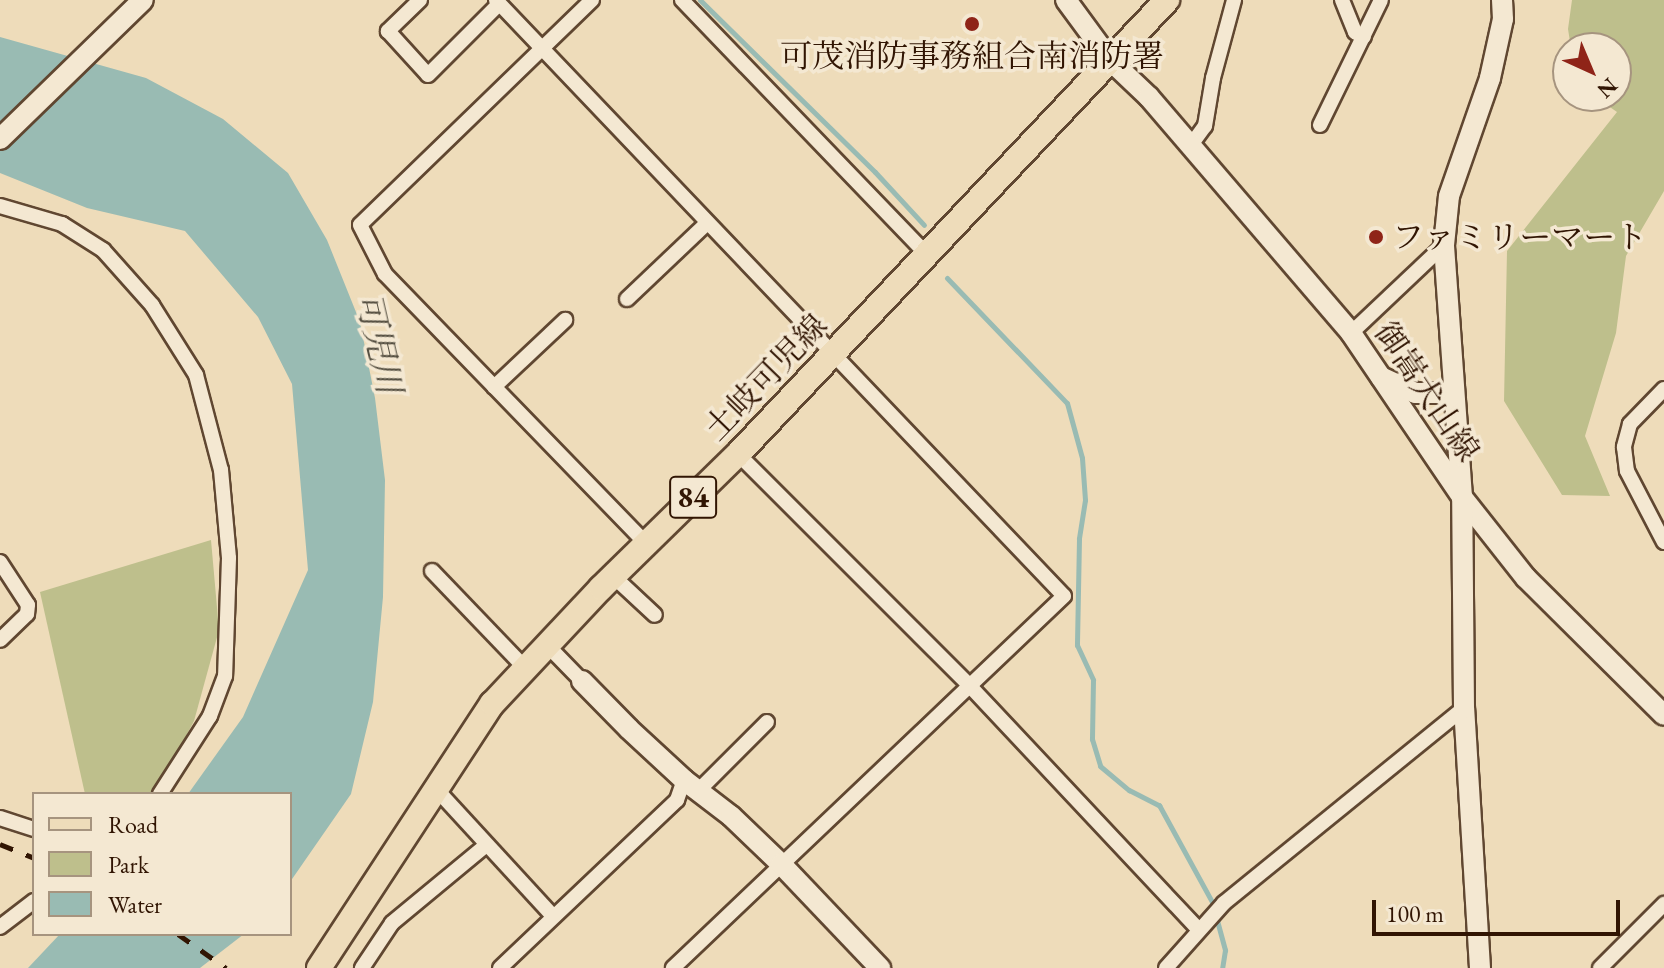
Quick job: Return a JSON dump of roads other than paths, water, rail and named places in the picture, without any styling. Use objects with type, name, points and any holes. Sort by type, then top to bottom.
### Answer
[{"type":"main road","name":"土岐可児線","points":[[319,968],[492,704],[613,576],[738,454],[1167,0]]},
{"type":"street","points":[[420,0],[388,31],[428,75],[497,2],[1064,596],[968,684],[673,968]]},
{"type":"street","points":[[592,0],[360,225],[385,274],[646,543]]},
{"type":"street","points":[[682,0],[927,255]]},
{"type":"street","name":"御嵩犬山線","points":[[1066,0],[1110,60],[1149,97],[1351,333],[1462,497],[1464,708],[1480,968]]},
{"type":"street","points":[[1191,145],[1205,126],[1213,78],[1234,0]]},
{"type":"street","points":[[1342,0],[1355,32],[1364,37]]},
{"type":"street","points":[[1320,125],[1381,0]]},
{"type":"street","points":[[1502,0],[1503,19],[1490,78],[1449,196],[1444,245],[1462,497],[1526,578],[1664,715]]},
{"type":"street","points":[[0,139],[129,8]]},
{"type":"street","points":[[0,206],[62,224],[103,250],[152,305],[196,375],[223,485],[229,558],[225,676],[210,716],[161,792]]},
{"type":"street","points":[[627,299],[706,224]]},
{"type":"street","points":[[1351,333],[1444,245]]},
{"type":"street","points":[[494,387],[565,320]]},
{"type":"street","points":[[1381,377],[1415,393],[1454,393]]},
{"type":"street","points":[[1664,389],[1630,424],[1624,447],[1627,471],[1664,542]]},
{"type":"street","points":[[738,454],[968,684],[1199,930]]},
{"type":"street","points":[[0,562],[28,605],[27,614],[0,640]]},
{"type":"street","points":[[432,571],[526,669]]},
{"type":"street","points":[[613,576],[655,615]]},
{"type":"street","points":[[547,645],[692,785],[781,864],[880,968]]},
{"type":"street","points":[[1166,968],[1224,903],[1464,708]]},
{"type":"street","points":[[500,968],[552,915],[692,785],[767,722]]},
{"type":"street","points":[[437,790],[485,846],[552,915]]},
{"type":"street","points":[[0,818],[32,828]]},
{"type":"street","points":[[362,968],[392,923],[485,846]]},
{"type":"street","points":[[0,927],[32,903]]},
{"type":"street","points":[[1600,968],[1664,904]]},
{"type":"water","points":[[0,37],[146,78],[223,119],[288,173],[327,240],[360,322],[375,398],[385,480],[383,597],[373,702],[351,794],[292,879],[292,792],[189,792],[243,717],[308,570],[292,384],[258,317],[185,231],[87,208],[0,173]]},
{"type":"water","points":[[58,936],[241,936],[200,968],[28,968]]},
{"type":"waterway","points":[[700,0],[875,172],[924,225]]},
{"type":"waterway","points":[[947,278],[1067,403],[1082,458],[1085,500],[1079,539],[1077,645],[1093,680],[1092,739],[1100,766],[1129,790],[1159,805],[1212,902],[1225,950],[1222,968]]},
{"type":"railway","points":[[0,844],[32,857]]},
{"type":"railway","points":[[181,936],[226,968]]},
{"type":"place","name":"可茂消防事務組合南消防署","points":[[972,24]]},
{"type":"place","name":"ファミリーマート","points":[[1376,237]]},
{"type":"water label","name":"可児川","points":[[379,343]]}]
